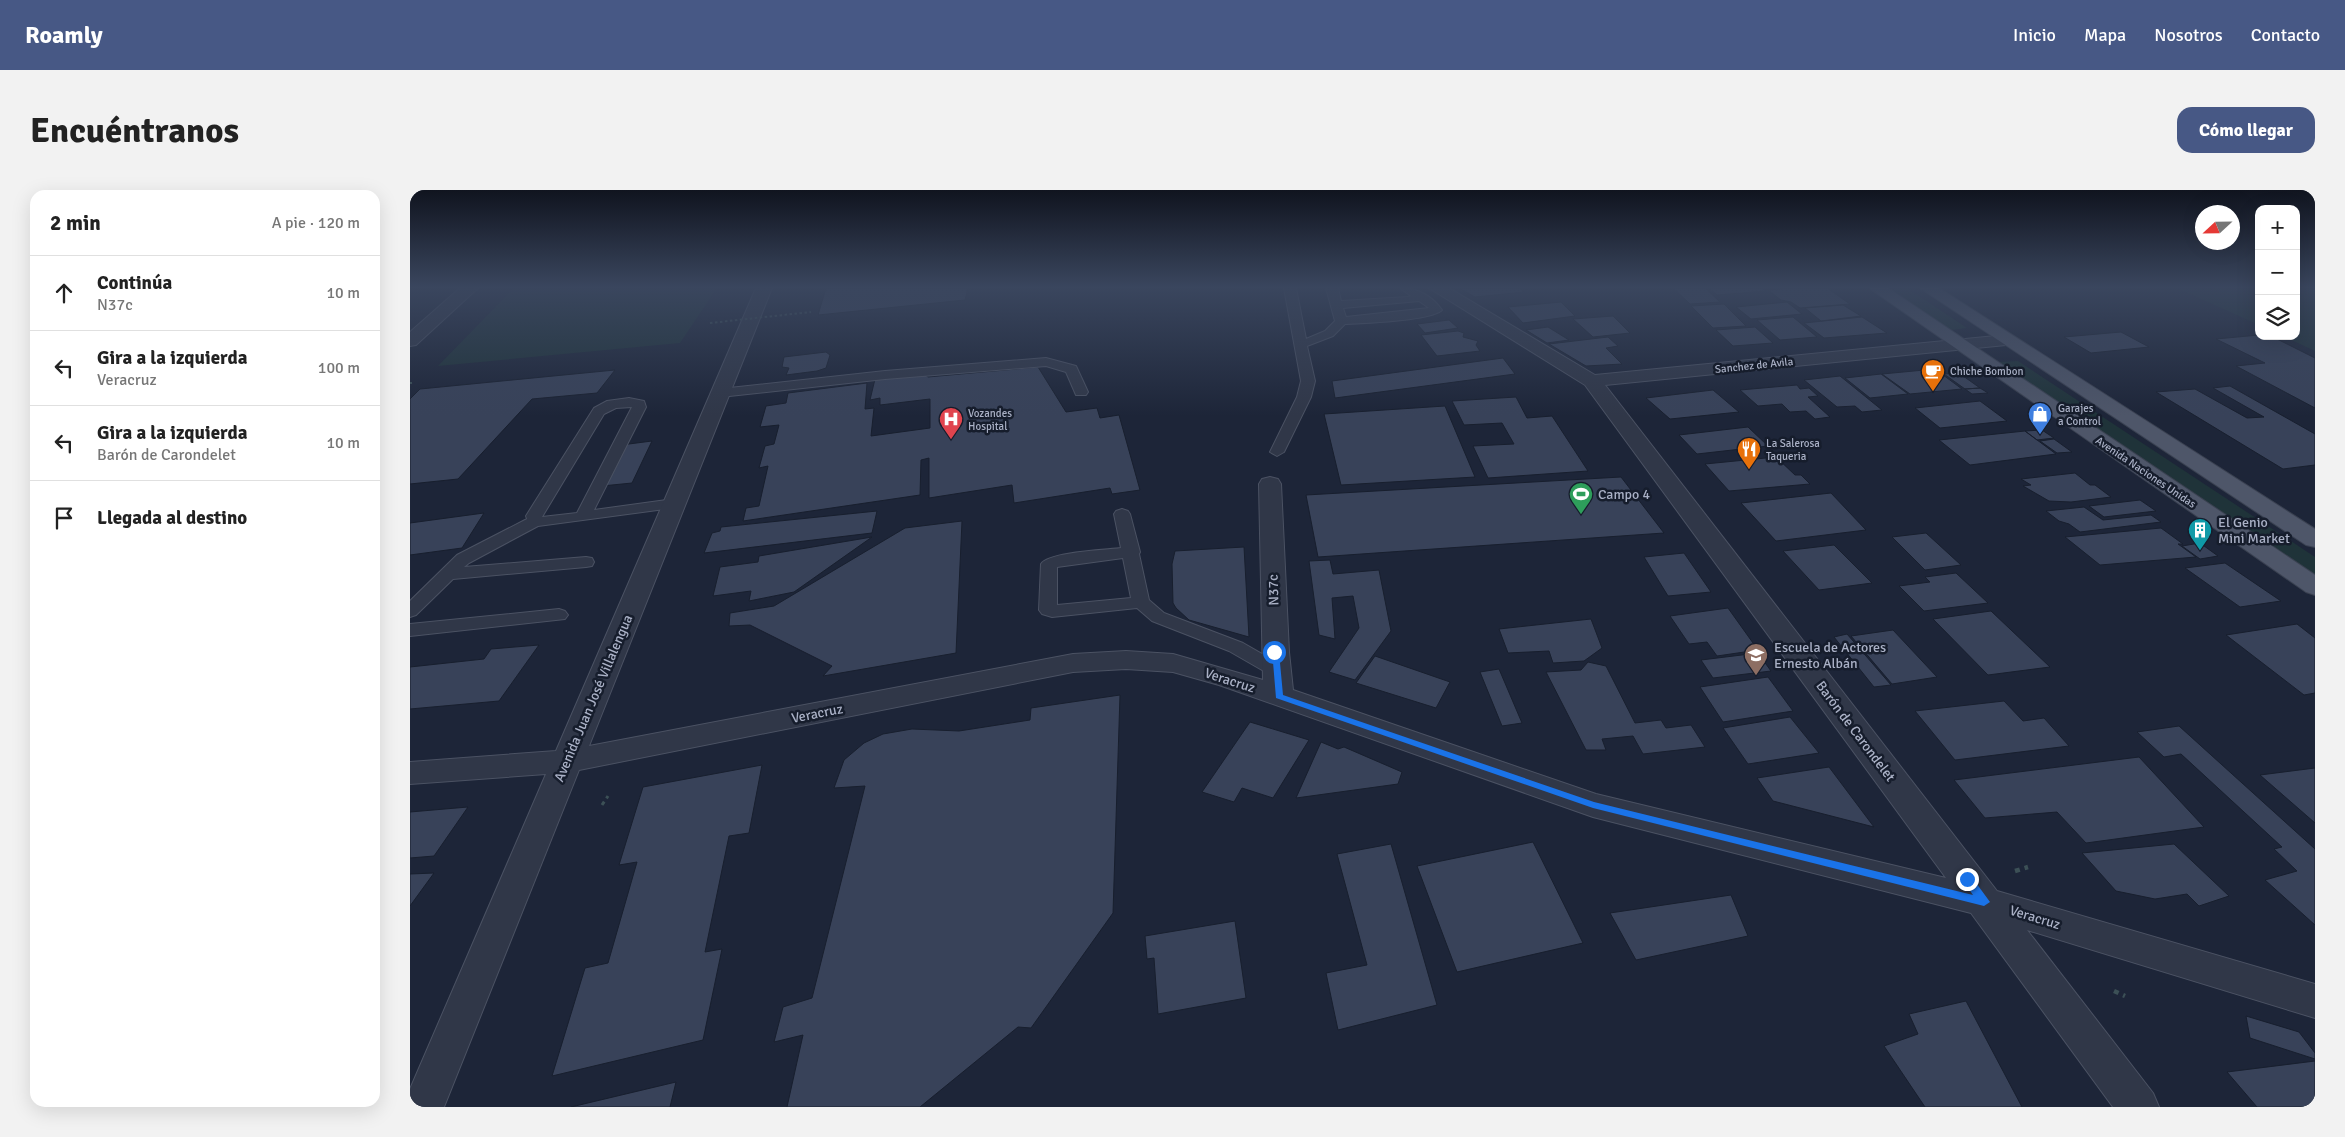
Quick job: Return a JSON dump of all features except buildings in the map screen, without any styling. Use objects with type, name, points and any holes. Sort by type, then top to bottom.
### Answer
[{"type":"main road","name":"Avenida Naciones Unidas","points":[[1939,331],[2315,587]]},
{"type":"main road","points":[[1992,331],[2315,540]]},
{"type":"street","points":[[410,341],[422,331]]},
{"type":"street","name":"Avenida Juan José Villalengua","points":[[423,1107],[746,331]]},
{"type":"street","name":"Barón de Carondelet","points":[[1500,331],[1592,381],[2138,1107]]},
{"type":"street","name":"Sanchez de Avila","points":[[1592,381],[2006,340]]},
{"type":"street","name":"N37c","points":[[1270,484],[1278,683]]},
{"type":"street","name":"Veracruz","points":[[410,773],[567,761],[1072,663],[1126,660],[1173,663],[1229,678],[1278,683],[1593,805],[1984,902],[2315,1001]]},
{"type":"lane","points":[[1277,452],[1304,397],[1308,381],[1298,331]]},
{"type":"lane","points":[[1301,344],[1333,331]]},
{"type":"lane","points":[[720,393],[1046,362],[1071,369],[1081,392]]},
{"type":"lane","points":[[535,521],[534,516],[602,408],[634,402],[639,404],[586,510],[586,514],[589,515]]},
{"type":"lane","points":[[410,611],[463,559],[535,521],[674,504]]},
{"type":"lane","points":[[1122,514],[1132,552],[1141,602],[1158,617],[1236,647],[1278,683]]},
{"type":"lane","points":[[1132,552],[1056,561],[1049,564],[1048,610],[1052,612],[1141,602]]},
{"type":"lane","points":[[448,574],[586,562]]},
{"type":"lane","points":[[410,630],[559,615]]},
{"type":"path","points":[[608,796],[602,805],[609,803]]},
{"type":"path","points":[[2015,871],[2028,867]]},
{"type":"path","points":[[2114,991],[2125,996]]},
{"type":"shaded area","points":[[472,331],[688,331],[680,343],[438,366]]},
{"type":"shaded area","points":[[2300,331],[2315,331],[2315,351],[2292,340],[2300,340]]},
{"type":"shaded area","points":[[2018,361],[2315,557],[2315,576],[1997,362]]},
{"type":"place","name":"Chiche Bombon","points":[[1933,392]]},
{"type":"place","name":"Garajes a Control","points":[[2040,435]]},
{"type":"place","name":"Vozandes Hospital","points":[[951,440]]},
{"type":"place","name":"La Salerosa Taqueria","points":[[1749,470]]},
{"type":"place","name":"Campo 4","points":[[1581,515]]},
{"type":"place","name":"El Genio Mini Market","points":[[2200,551]]},
{"type":"place","name":"Escuela de Actores Ernesto Albán","points":[[1756,676]]},
{"type":"route","points":[[1274,652],[1279,696],[1593,805],[1984,902],[1967,879]]}]
